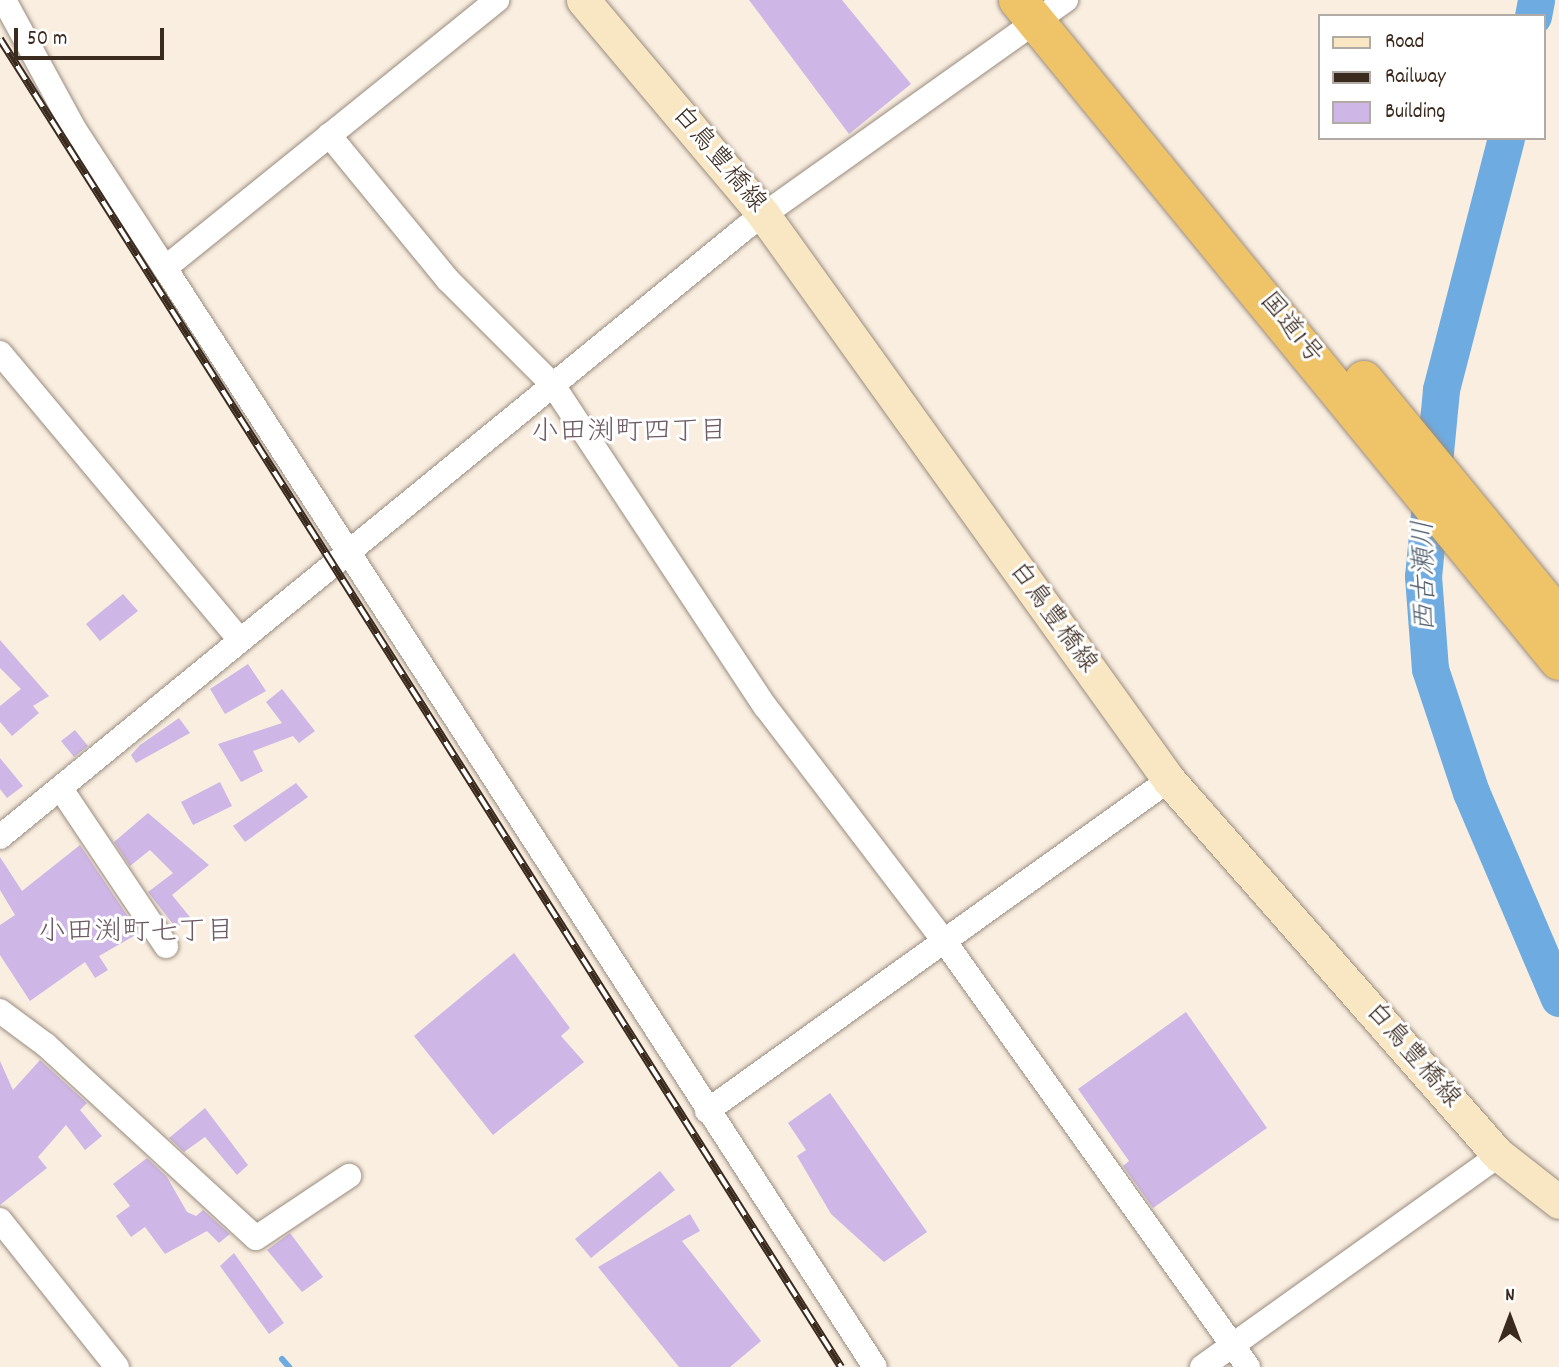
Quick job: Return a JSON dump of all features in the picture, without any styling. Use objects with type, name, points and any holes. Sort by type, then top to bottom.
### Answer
[{"type":"highway","name":"国道1号","points":[[1045,6],[1407,432],[1559,617]]},
{"type":"highway","name":"国道1号","points":[[1045,6],[1462,545],[1559,661]]},
{"type":"main road","name":"白鳥豊橋線","points":[[583,0],[763,214],[1169,780],[1499,1155],[1559,1202]]},
{"type":"street","points":[[4,0],[75,130],[351,551],[707,1111],[875,1367]]},
{"type":"street","points":[[165,268],[497,0]]},
{"type":"street","points":[[0,837],[763,214],[1045,6]]},
{"type":"street","points":[[329,135],[448,280],[552,385],[765,705],[945,942],[1248,1367]]},
{"type":"street","points":[[0,353],[240,640]]},
{"type":"street","points":[[707,1111],[1169,780]]},
{"type":"street","points":[[61,789],[166,946]]},
{"type":"street","points":[[0,1011],[46,1045],[256,1238],[349,1176]]},
{"type":"street","points":[[1202,1367],[1499,1155]]},
{"type":"street","points":[[0,1220],[117,1367]]},
{"type":"building","points":[[749,0],[842,0],[911,84],[849,134]]},
{"type":"building","points":[[123,594],[138,611],[100,641],[86,624]]},
{"type":"building","points":[[0,640],[49,696],[33,706],[39,713],[12,736],[0,722],[0,706],[21,689],[0,668]]},
{"type":"building","points":[[248,664],[266,691],[225,714],[210,689]]},
{"type":"building","points":[[282,689],[315,731],[299,743],[293,736],[253,751],[263,771],[241,782],[218,744],[282,723],[266,702]]},
{"type":"building","points":[[179,718],[190,733],[136,763],[131,755],[140,745]]},
{"type":"building","points":[[75,730],[88,746],[74,757],[61,741]]},
{"type":"building","points":[[0,758],[23,786],[7,798],[0,789]]},
{"type":"building","points":[[220,782],[232,806],[193,825],[181,802]]},
{"type":"building","points":[[296,783],[308,797],[245,842],[233,826]]},
{"type":"building","points":[[148,813],[209,865],[172,895],[190,917],[176,928],[148,892],[173,873],[150,850],[130,866],[114,842]]},
{"type":"building","points":[[80,845],[139,933],[99,956],[108,970],[95,978],[85,962],[30,1001],[0,955],[0,925],[15,915],[0,890],[0,857],[22,891]]},
{"type":"building","points":[[514,953],[570,1028],[561,1036],[584,1062],[493,1135],[414,1036]]},
{"type":"building","points":[[1186,1012],[1267,1128],[1153,1208],[1123,1166],[1129,1161],[1078,1089]]},
{"type":"building","points":[[40,1060],[87,1103],[80,1110],[102,1136],[85,1150],[66,1125],[38,1157],[47,1168],[0,1205],[0,1061],[13,1090]]},
{"type":"building","points":[[830,1093],[927,1232],[884,1262],[831,1214],[797,1156],[806,1150],[788,1123]]},
{"type":"building","points":[[205,1108],[248,1165],[237,1175],[205,1137],[184,1152],[169,1138]]},
{"type":"building","points":[[147,1158],[167,1177],[187,1212],[196,1216],[203,1210],[230,1234],[219,1243],[207,1231],[165,1254],[145,1227],[131,1237],[116,1216],[130,1206],[113,1184]]},
{"type":"building","points":[[660,1171],[675,1190],[591,1258],[575,1239]]},
{"type":"building","points":[[690,1214],[700,1231],[682,1241],[761,1341],[730,1367],[679,1367],[598,1267]]},
{"type":"building","points":[[290,1233],[323,1277],[302,1292],[267,1250]]},
{"type":"building","points":[[234,1253],[284,1323],[269,1334],[220,1266]]},
{"type":"waterway","name":"西古瀬川","points":[[1533,14],[1536,0]]},
{"type":"waterway","name":"西古瀬川","points":[[1505,140],[1441,390],[1423,576],[1430,669],[1471,792],[1559,998]]},
{"type":"waterway","points":[[282,1359],[289,1367]]},
{"type":"railway","points":[[0,39],[841,1367]]},
{"type":"district","name":"小田渕町四丁目","points":[[629,434]]},
{"type":"district","name":"小田渕町七丁目","points":[[136,934]]}]
